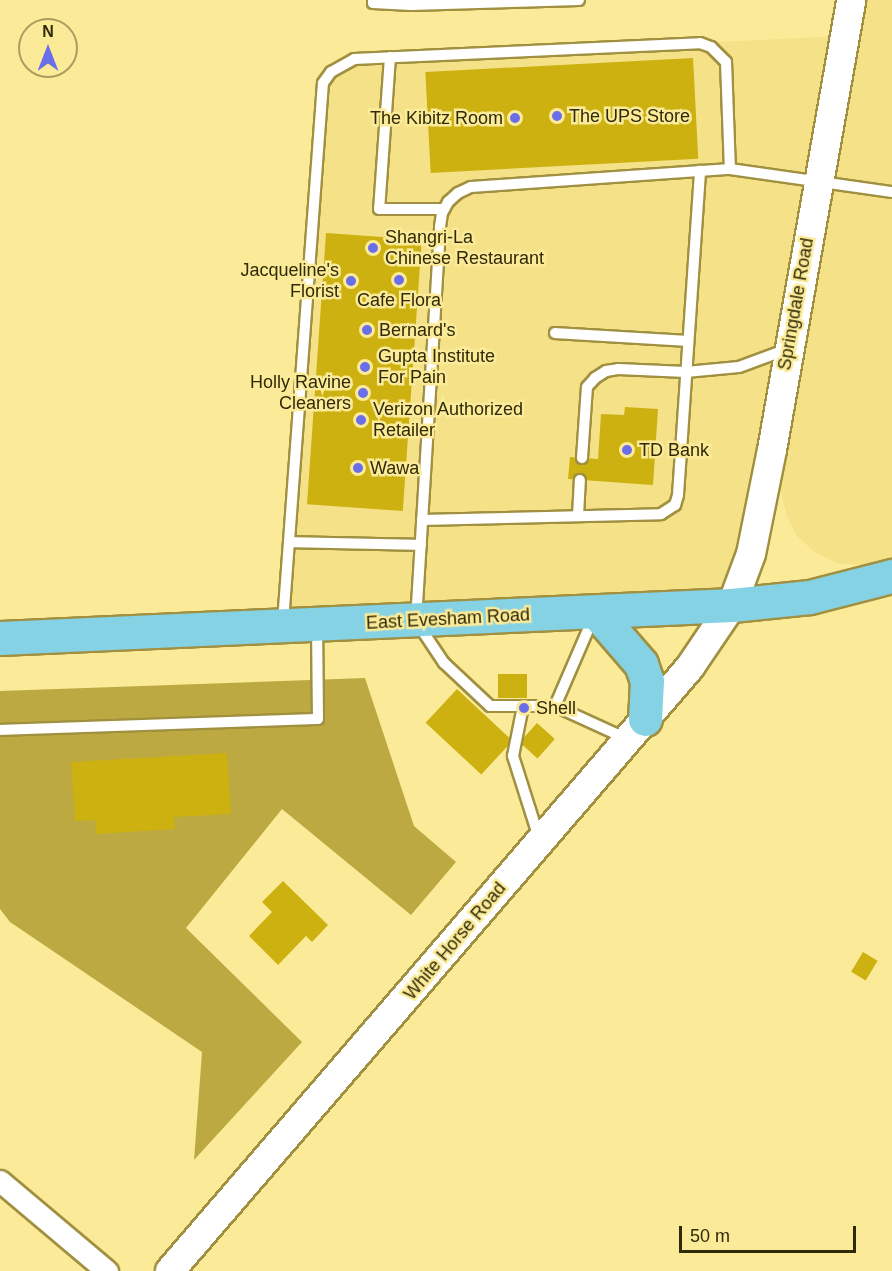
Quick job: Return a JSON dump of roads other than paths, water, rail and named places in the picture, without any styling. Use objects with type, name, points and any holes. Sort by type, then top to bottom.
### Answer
[{"type":"main road","name":"Springdale Road","points":[[732,605],[751,554],[772,450],[788,348],[851,0]]},
{"type":"main road","name":"East Evesham Road","points":[[0,638],[732,605],[810,597],[892,576]]},
{"type":"main road","name":"White Horse Road","points":[[170,1271],[690,667],[732,605]]},
{"type":"main road","points":[[596,612],[641,664],[647,681],[636,729]]},
{"type":"street","points":[[0,1181],[107,1271]]},
{"type":"lane","points":[[373,0],[373,3],[411,5],[579,0]]},
{"type":"lane","points":[[283,626],[323,83],[331,72],[354,58],[700,43],[711,47],[726,62],[730,170]]},
{"type":"lane","points":[[390,57],[379,209],[444,210]]},
{"type":"lane","points":[[636,729],[555,706],[490,706],[444,663],[416,621],[440,227],[444,210],[458,193],[471,187],[700,171],[730,170],[892,192]]},
{"type":"lane","points":[[422,520],[661,514],[675,506],[678,495],[700,171]]},
{"type":"lane","points":[[555,333],[688,341]]},
{"type":"lane","points":[[582,458],[587,387],[595,378],[618,369],[686,372],[739,367],[788,348]]},
{"type":"lane","points":[[578,516],[580,480]]},
{"type":"lane","points":[[289,542],[421,545]]},
{"type":"lane","points":[[555,706],[596,612]]},
{"type":"lane","points":[[0,730],[318,720],[317,625]]},
{"type":"lane","points":[[524,706],[513,756],[540,841]]},
{"type":"place","name":"The UPS Store","points":[[557,116]]},
{"type":"place","name":"The Kibitz Room","points":[[515,118]]},
{"type":"place","name":"Shangri-La Chinese Restaurant","points":[[373,248]]},
{"type":"place","name":"Cafe Flora","points":[[399,280]]},
{"type":"place","name":"Jacqueline's Florist","points":[[351,281]]},
{"type":"place","name":"Bernard's","points":[[367,330]]},
{"type":"place","name":"Gupta Institute For Pain","points":[[365,367]]},
{"type":"place","name":"Holly Ravine Cleaners","points":[[363,393]]},
{"type":"place","name":"Verizon Authorized Retailer","points":[[361,420]]},
{"type":"place","name":"TD Bank","points":[[627,450]]},
{"type":"place","name":"Wawa","points":[[358,468]]},
{"type":"place","name":"Shell","points":[[524,708]]}]
